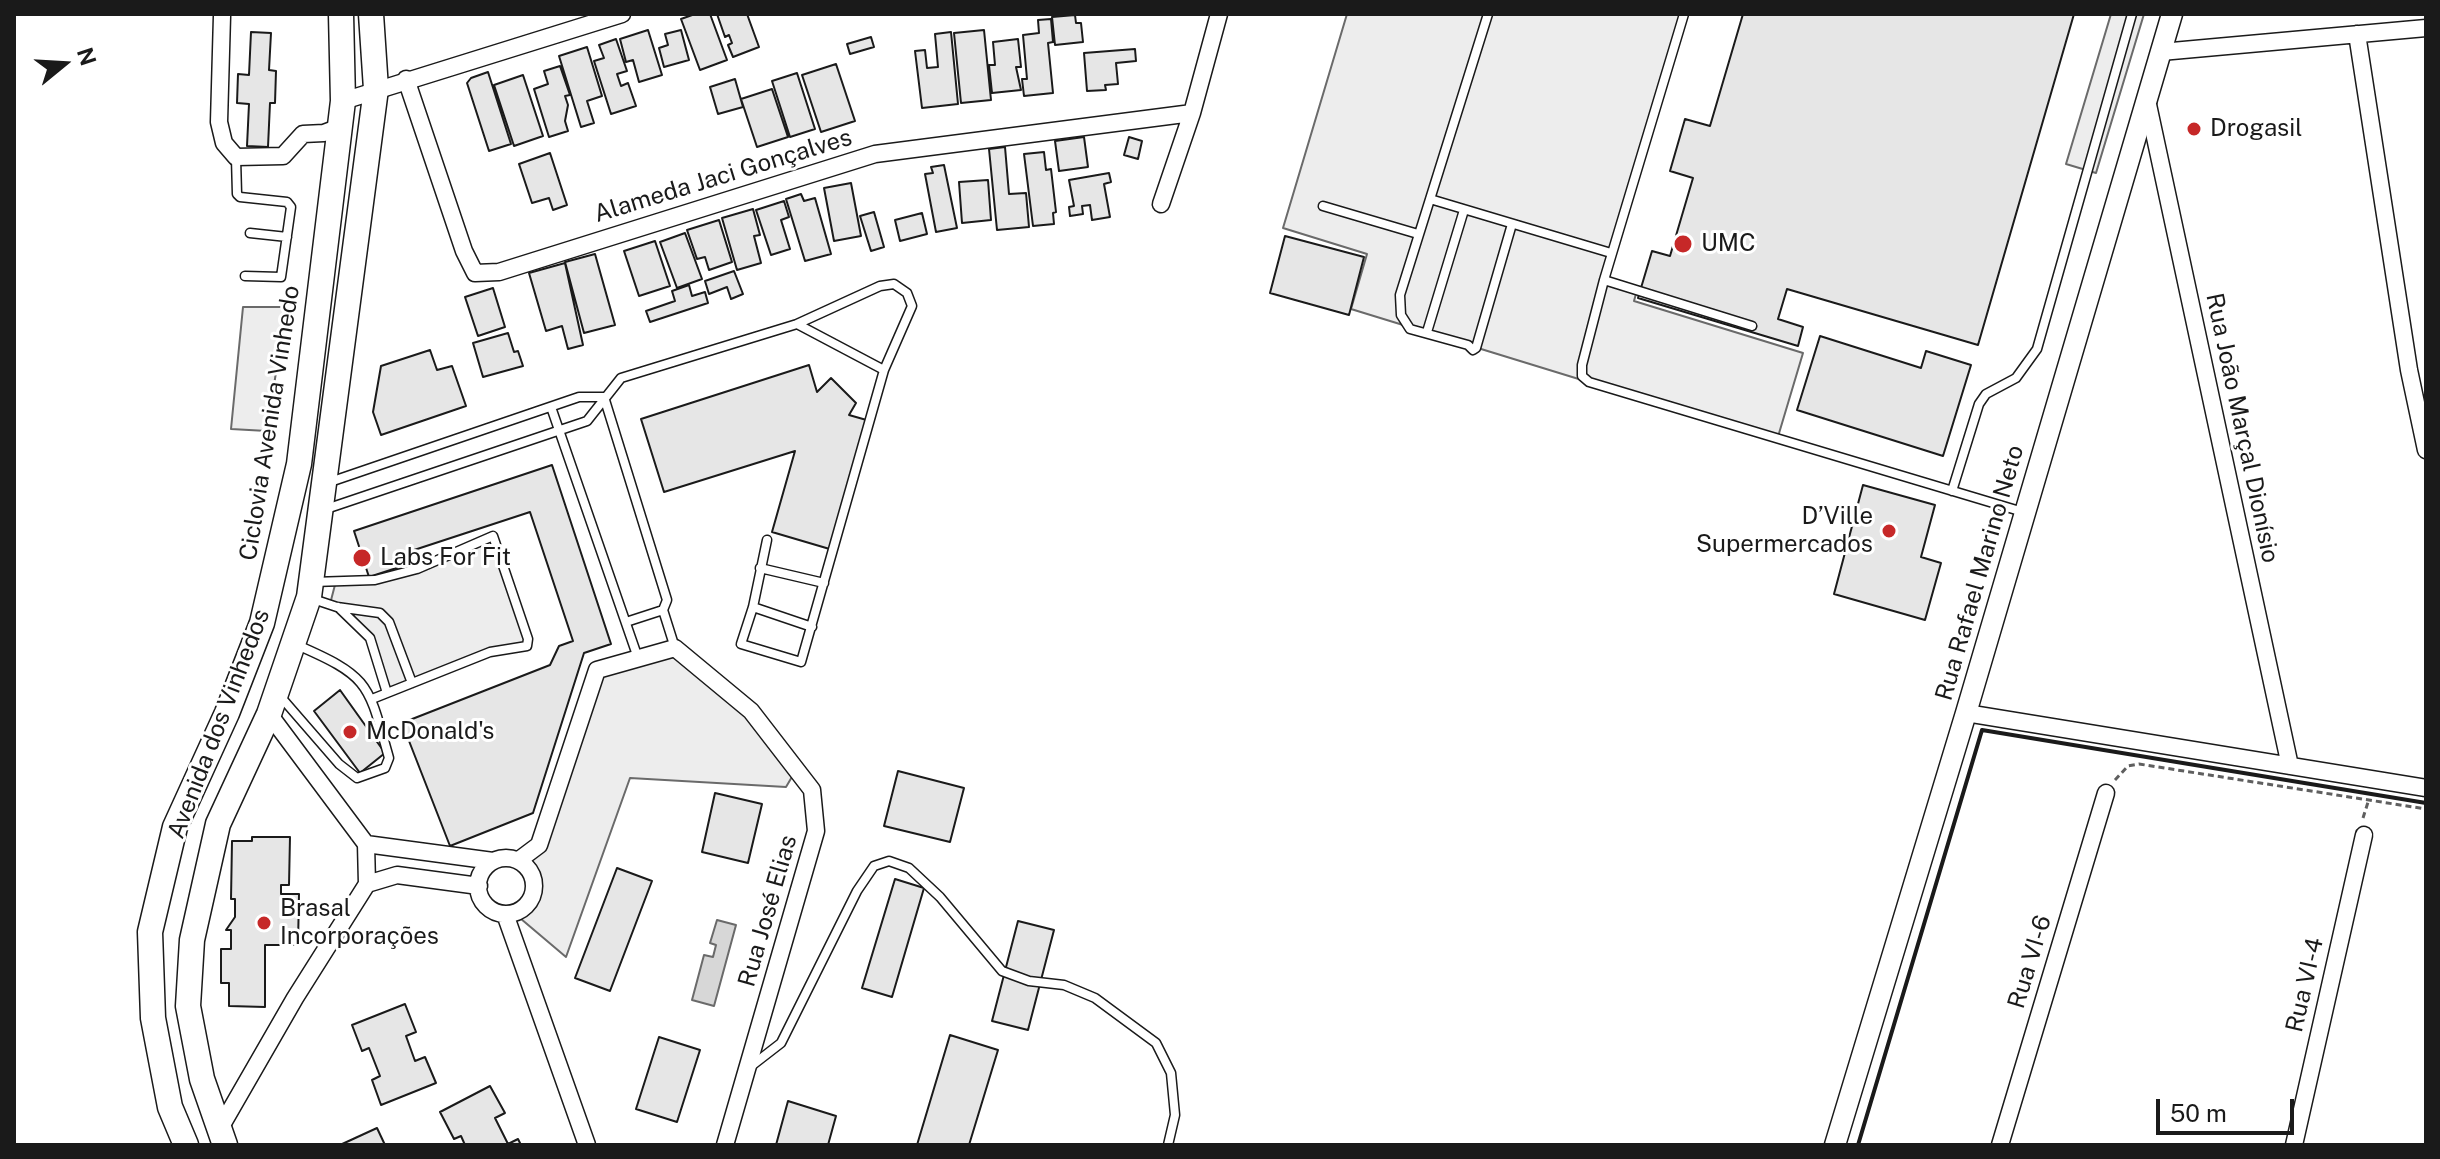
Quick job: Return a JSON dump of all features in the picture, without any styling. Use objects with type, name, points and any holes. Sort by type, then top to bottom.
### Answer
[{"type":"main road","name":"Avenida dos Vinhedos","points":[[186,1145],[170,1107],[153,1018],[150,932],[175,827],[227,713],[262,623],[299,464],[343,101],[341,14]]},
{"type":"main road","name":"Avenida dos Vinhedos","points":[[222,1138],[202,1079],[188,1006],[192,940],[218,824],[273,703],[310,590],[376,89],[371,14]]},
{"type":"main road","points":[[319,297],[348,302]]},
{"type":"street","points":[[343,101],[622,14]]},
{"type":"street","points":[[1161,204],[1192,113],[1219,14]]},
{"type":"street","name":"Rua Rafael Marino Neto","points":[[1835,1145],[2172,14]]},
{"type":"street","points":[[222,16],[219,122],[224,143],[236,157],[283,156],[303,134],[324,133],[340,127]]},
{"type":"street","points":[[2161,52],[2426,28]]},
{"type":"street","points":[[2357,34],[2409,370],[2426,450]]},
{"type":"street","name":"Alameda Jaci Gonçalves","points":[[406,79],[464,251],[475,273],[484,274],[499,272],[875,154],[1192,113]]},
{"type":"street","name":"Rua João Marçal Dionísio","points":[[2147,100],[2290,766]]},
{"type":"street","points":[[519,860],[539,845],[597,670],[675,648]]},
{"type":"street","name":"Rua José Elias","points":[[675,648],[751,711],[812,790],[816,831],[725,1145]]},
{"type":"street","points":[[222,1138],[295,998],[367,884],[366,844],[273,703]]},
{"type":"street","points":[[1966,713],[2426,788]]},
{"type":"street","name":"Rua VI-6","points":[[2000,1145],[2106,793]]},
{"type":"street","name":"Rua VI-4","points":[[2294,1145],[2364,835]]},
{"type":"street","points":[[366,844],[493,861]]},
{"type":"street","points":[[501,858],[519,860],[532,874],[534,893],[523,909],[505,914],[488,907],[482,900],[479,886],[481,874],[493,861],[501,858]]},
{"type":"street","points":[[367,884],[397,875],[479,886]]},
{"type":"street","points":[[505,914],[587,1145]]},
{"type":"lane","points":[[1488,14],[1400,295],[1401,315],[1410,329],[1468,345],[1473,350],[1476,348],[1512,224]]},
{"type":"lane","points":[[1684,14],[1611,253],[1582,365],[1582,376],[1589,382],[2025,513]]},
{"type":"lane","points":[[1952,491],[1979,404],[1986,394],[2016,378],[2037,349],[2132,14]]},
{"type":"lane","points":[[236,157],[236,190],[240,197],[290,203],[281,277],[245,276]]},
{"type":"lane","points":[[1430,199],[1611,253]]},
{"type":"lane","points":[[1323,206],[1418,234]]},
{"type":"lane","points":[[1427,332],[1464,210]]},
{"type":"lane","points":[[250,233],[287,237]]},
{"type":"lane","points":[[1604,280],[1752,326]]},
{"type":"lane","points":[[321,510],[587,421],[621,378],[797,324],[880,286],[894,284],[907,293],[912,306],[884,370],[801,662],[741,644],[753,607],[767,540]]},
{"type":"lane","points":[[797,324],[884,370]]},
{"type":"lane","points":[[324,484],[579,397],[604,397]]},
{"type":"lane","points":[[604,397],[667,600],[663,610],[675,648]]},
{"type":"lane","points":[[551,407],[638,658]]},
{"type":"lane","points":[[310,590],[375,580],[417,569],[493,536],[528,639],[527,646],[490,652],[372,699]]},
{"type":"lane","points":[[760,568],[824,583]]},
{"type":"lane","points":[[310,590],[337,607],[370,638],[387,693]]},
{"type":"lane","points":[[337,607],[380,613],[389,622],[412,683]]},
{"type":"lane","points":[[753,607],[812,627]]},
{"type":"lane","points":[[626,622],[663,610]]},
{"type":"lane","points":[[273,703],[357,778],[385,768],[389,758],[372,699],[362,682],[347,668],[294,643]]},
{"type":"lane","points":[[748,1068],[781,1043],[857,891],[874,866],[889,861],[909,868],[933,891],[1002,971],[1029,981],[1064,985],[1095,998],[1156,1043],[1171,1073],[1175,1115],[1168,1145]]},
{"type":"path","points":[[2106,793],[2128,766],[2139,764],[2426,809]]},
{"type":"shaded area","points":[[1347,14],[1683,14],[1604,279],[1637,290],[1634,301],[1803,353],[1777,440],[1351,309],[1367,254],[1283,228]]},
{"type":"shaded area","points":[[2111,14],[2144,14],[2096,173],[2066,164]]},
{"type":"shaded area","points":[[243,307],[286,307],[267,431],[231,429]]},
{"type":"shaded area","points":[[493,536],[527,646],[490,652],[387,693],[370,638],[330,604],[336,581],[375,580]]},
{"type":"shaded area","points":[[675,648],[751,711],[796,770],[786,787],[630,778],[566,957],[514,913],[530,902],[534,884],[532,874],[519,860],[539,845],[597,670]]},
{"type":"shaded area","points":[[717,920],[736,925],[714,1006],[692,1000],[704,955],[713,957],[716,945],[710,943]]},
{"type":"building","points":[[695,14],[710,14],[727,60],[700,70],[681,19]]},
{"type":"building","points":[[717,14],[747,14],[759,47],[733,57],[728,45],[732,43],[729,35],[725,37]]},
{"type":"building","points":[[1743,14],[2074,14],[1978,345],[1787,289],[1778,319],[1803,327],[1798,346],[1638,298],[1652,251],[1670,256],[1693,178],[1670,171],[1685,119],[1710,126]]},
{"type":"building","points":[[1075,15],[1076,23],[1081,23],[1083,42],[1055,45],[1052,17]]},
{"type":"building","points":[[1051,19],[1053,42],[1048,43],[1053,93],[1024,96],[1022,79],[1027,79],[1023,35],[1039,33],[1038,20]]},
{"type":"building","points":[[648,30],[662,75],[639,82],[633,60],[626,62],[620,39]]},
{"type":"building","points":[[681,30],[689,60],[664,67],[659,48],[668,45],[665,34]]},
{"type":"building","points":[[984,30],[991,100],[961,103],[954,33]]},
{"type":"building","points":[[251,32],[271,33],[269,70],[276,71],[275,103],[270,103],[268,147],[247,146],[249,104],[237,103],[238,74],[249,75]]},
{"type":"building","points":[[951,32],[958,104],[922,108],[915,51],[925,50],[927,68],[938,67],[935,34]]},
{"type":"building","points":[[871,37],[874,47],[850,54],[847,44]]},
{"type":"building","points":[[616,39],[627,71],[617,74],[621,86],[628,83],[636,106],[611,114],[594,61],[604,58],[599,45]]},
{"type":"building","points":[[1018,39],[1021,67],[1016,67],[1021,90],[992,93],[989,65],[995,65],[993,42]]},
{"type":"building","points":[[587,47],[602,96],[587,101],[594,123],[581,127],[559,56]]},
{"type":"building","points":[[1135,49],[1136,61],[1116,63],[1118,84],[1105,85],[1106,90],[1087,91],[1084,53]]},
{"type":"building","points":[[836,64],[855,121],[821,132],[802,75]]},
{"type":"building","points":[[560,66],[570,95],[565,96],[568,131],[549,137],[534,89],[548,84],[544,71]]},
{"type":"building","points":[[488,72],[511,144],[489,151],[467,83],[471,78]]},
{"type":"building","points":[[797,73],[815,129],[790,137],[772,81]]},
{"type":"building","points":[[523,75],[543,136],[514,146],[494,85]]},
{"type":"building","points":[[735,79],[743,107],[718,114],[710,87]]},
{"type":"building","points":[[772,89],[788,137],[757,147],[741,99]]},
{"type":"building","points":[[1084,137],[1088,167],[1059,171],[1055,141]]},
{"type":"building","points":[[1129,137],[1142,141],[1138,159],[1124,155]]},
{"type":"building","points":[[1005,147],[1009,194],[1026,193],[1029,227],[997,230],[989,149]]},
{"type":"building","points":[[1044,152],[1046,170],[1051,169],[1056,212],[1053,213],[1054,224],[1033,226],[1024,154]]},
{"type":"building","points":[[550,153],[567,205],[553,210],[549,198],[532,203],[519,164]]},
{"type":"building","points":[[944,165],[957,228],[936,232],[925,174],[933,173],[931,167]]},
{"type":"building","points":[[1109,173],[1111,182],[1104,184],[1110,217],[1092,220],[1090,205],[1082,206],[1083,214],[1070,216],[1069,207],[1074,206],[1069,180]]},
{"type":"building","points":[[988,180],[991,220],[962,223],[959,182]]},
{"type":"building","points":[[851,183],[861,236],[834,241],[824,188]]},
{"type":"building","points":[[801,194],[804,201],[815,198],[831,254],[805,261],[786,199]]},
{"type":"building","points":[[784,201],[789,217],[781,220],[790,249],[771,255],[756,210]]},
{"type":"building","points":[[753,209],[760,235],[754,236],[761,263],[737,270],[722,218]]},
{"type":"building","points":[[874,212],[884,247],[871,251],[860,216]]},
{"type":"building","points":[[922,213],[927,234],[900,241],[895,220]]},
{"type":"building","points":[[719,220],[732,262],[709,270],[705,257],[697,259],[687,230]]},
{"type":"building","points":[[685,233],[702,279],[677,288],[660,242]]},
{"type":"building","points":[[1285,236],[1364,257],[1349,315],[1270,293]]},
{"type":"building","points":[[655,241],[670,286],[639,296],[624,251]]},
{"type":"building","points":[[595,254],[615,325],[584,333],[565,262]]},
{"type":"building","points":[[565,263],[583,345],[568,349],[562,326],[546,331],[529,273]]},
{"type":"building","points":[[734,271],[743,294],[731,299],[727,287],[709,294],[705,281]]},
{"type":"building","points":[[689,285],[692,296],[705,292],[708,303],[650,322],[646,311],[675,301],[672,291]]},
{"type":"building","points":[[493,288],[505,327],[478,336],[465,297]]},
{"type":"building","points":[[508,333],[514,352],[518,351],[523,366],[483,377],[473,343]]},
{"type":"building","points":[[1820,336],[1921,368],[1926,351],[1971,365],[1943,456],[1797,410]]},
{"type":"building","points":[[430,350],[437,370],[452,366],[466,406],[381,435],[373,412],[381,366]]},
{"type":"building","points":[[809,365],[817,392],[831,378],[856,403],[849,415],[870,421],[833,550],[772,532],[795,451],[664,492],[641,419]]},
{"type":"building","points":[[552,465],[611,644],[584,653],[533,813],[450,846],[402,723],[550,665],[559,646],[573,641],[530,512],[408,552],[412,563],[369,577],[354,531]]},
{"type":"building","name":"D’Ville Supermercados","points":[[1863,485],[1935,505],[1921,557],[1941,563],[1925,620],[1834,594]]},
{"type":"building","name":"McDonald's","points":[[340,690],[385,753],[360,773],[314,711]]},
{"type":"building","points":[[898,771],[964,788],[950,842],[884,826]]},
{"type":"building","points":[[715,793],[762,804],[748,863],[702,852]]},
{"type":"building","name":"Brasal Incorporações","points":[[252,837],[290,837],[289,885],[281,885],[281,894],[299,894],[298,945],[265,945],[265,1007],[229,1006],[229,983],[221,983],[221,949],[231,949],[231,930],[226,930],[235,917],[235,899],[231,899],[232,841],[252,841]]},
{"type":"building","points":[[617,868],[652,881],[610,991],[575,978]]},
{"type":"building","points":[[895,879],[924,888],[892,997],[862,988]]},
{"type":"building","points":[[1018,921],[1054,930],[1028,1030],[992,1021]]},
{"type":"building","points":[[405,1004],[416,1032],[406,1036],[415,1061],[425,1057],[436,1083],[381,1105],[372,1080],[380,1076],[369,1048],[362,1051],[352,1025]]},
{"type":"building","points":[[950,1035],[998,1050],[969,1145],[917,1145]]},
{"type":"building","points":[[659,1037],[700,1050],[677,1122],[636,1109]]},
{"type":"building","points":[[490,1086],[505,1113],[495,1118],[508,1144],[518,1139],[521,1145],[465,1145],[461,1136],[454,1139],[440,1112]]},
{"type":"building","points":[[788,1101],[836,1116],[828,1145],[776,1145]]},
{"type":"building","points":[[377,1128],[385,1145],[340,1145]]},
{"type":"wall","points":[[1858,1145],[1982,730],[2426,803]]},
{"type":"place","name":"Drogasil","points":[[2194,129]]},
{"type":"place","name":"UMC","points":[[1683,244]]},
{"type":"place","name":"D’Ville Supermercados","points":[[1889,531]]},
{"type":"place","name":"Labs For Fit","points":[[362,558]]},
{"type":"place","name":"McDonald's","points":[[350,732]]},
{"type":"place","name":"Brasal Incorporações","points":[[264,923]]}]
